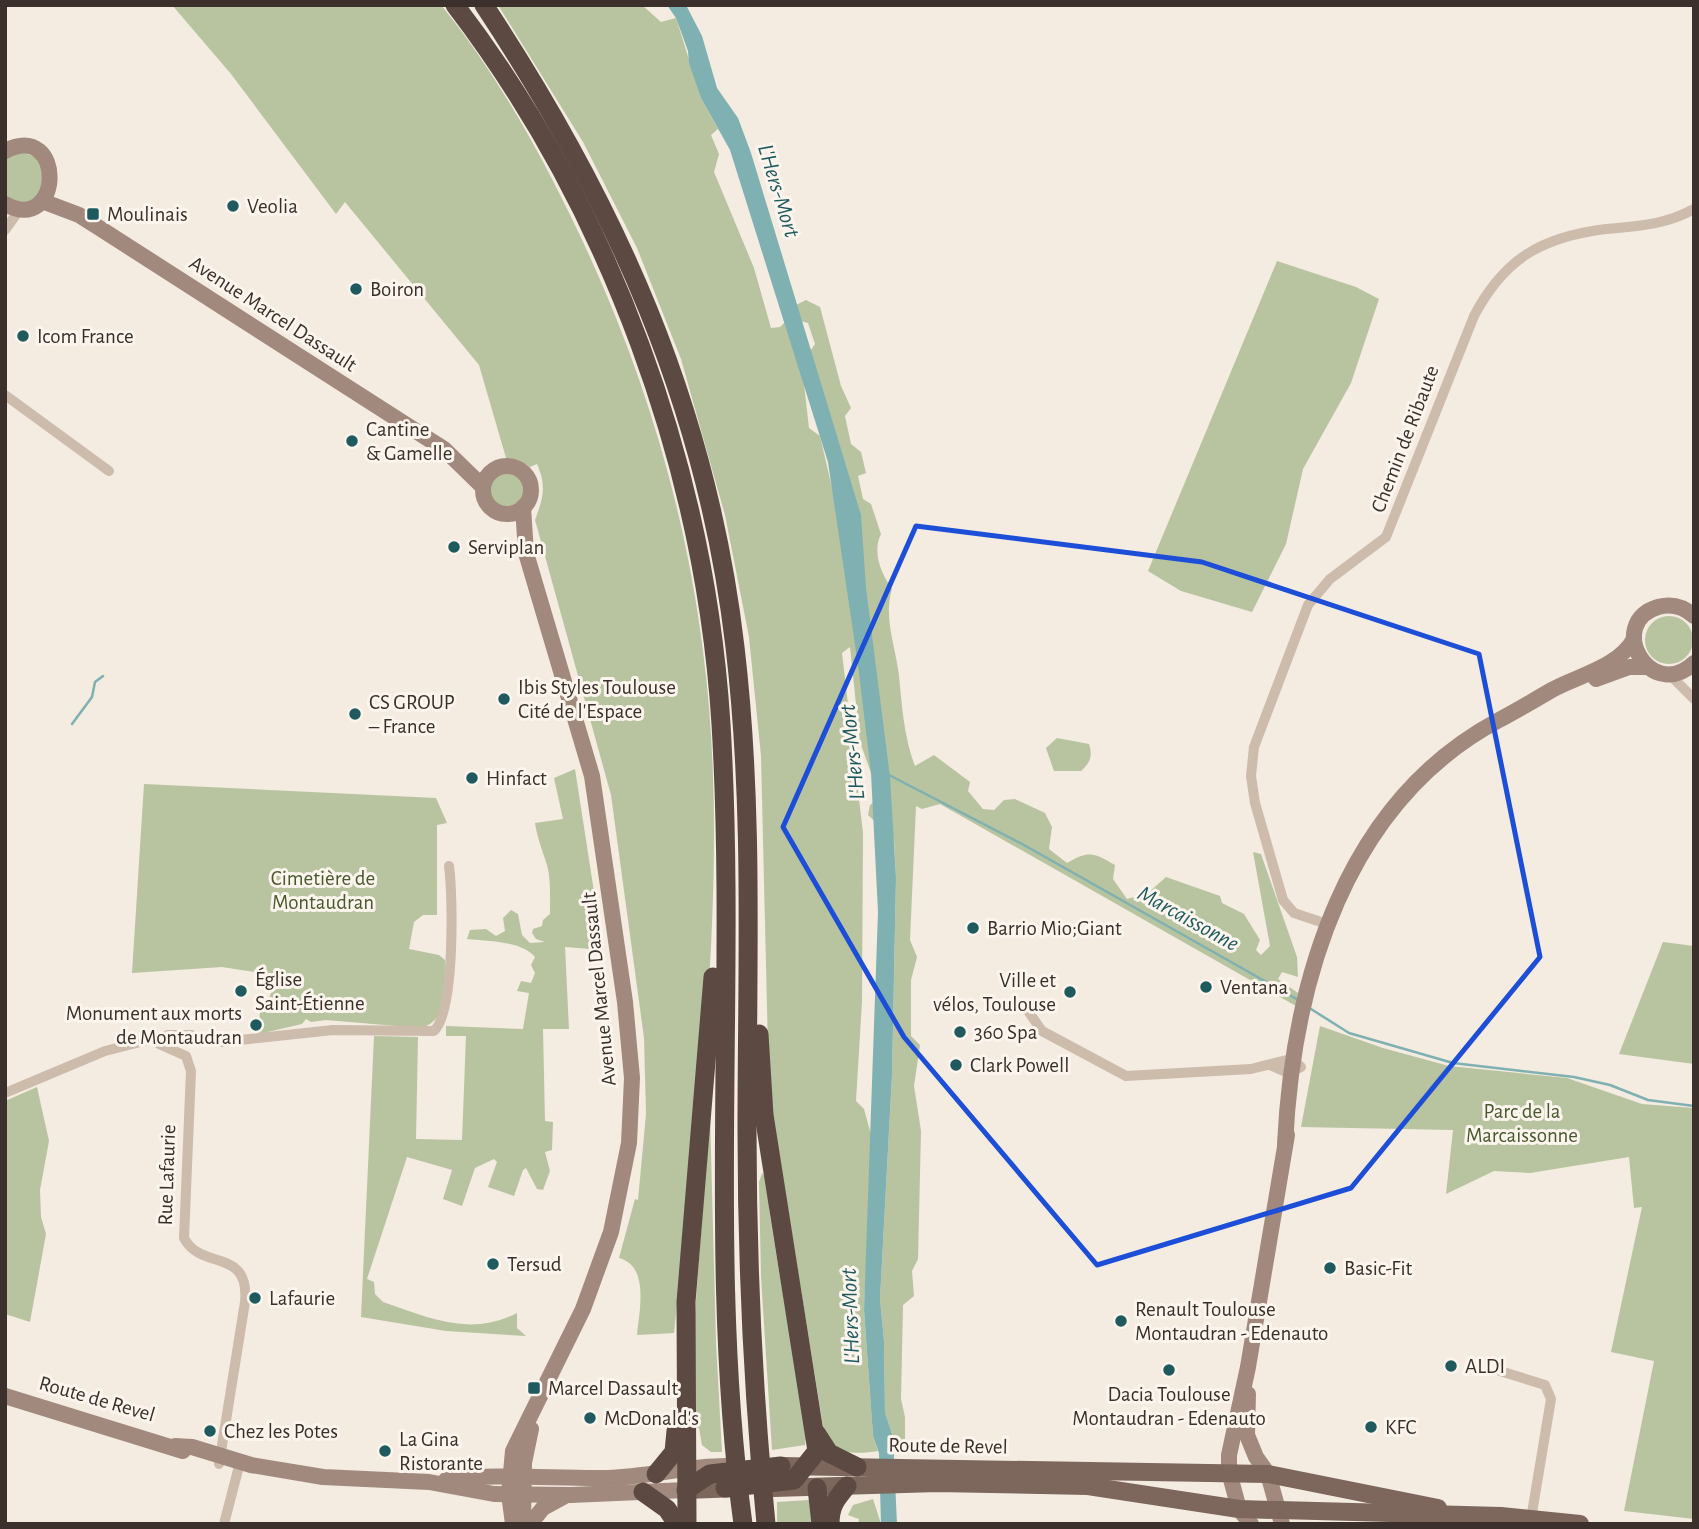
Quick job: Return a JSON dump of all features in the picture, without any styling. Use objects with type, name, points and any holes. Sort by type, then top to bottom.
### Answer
[{"type":"highway","points":[[455,5],[505,78],[578,205],[633,330],[670,443],[702,576],[717,689],[724,794],[725,1259],[735,1446],[742,1518]]},
{"type":"highway","points":[[484,5],[564,132],[611,222],[657,331],[687,422],[711,514],[735,645],[744,749],[748,880],[747,1206],[752,1365],[766,1517]]},
{"type":"highway","points":[[725,1488],[794,1480],[817,1455],[764,1115],[759,998],[748,880]]},
{"type":"highway","points":[[687,1524],[684,1340],[714,958],[724,949]]},
{"type":"highway","points":[[656,1474],[671,1458],[676,1444],[676,1384],[684,1340]]},
{"type":"highway","points":[[815,1432],[829,1453],[854,1479],[834,1501],[830,1511],[830,1524]]},
{"type":"highway","points":[[686,1490],[710,1474],[781,1466]]},
{"type":"highway","points":[[817,1488],[821,1524]]},
{"type":"highway","points":[[643,1492],[667,1509],[677,1524]]},
{"type":"main road","name":"Avenue Marcel Dassault","points":[[7,148],[29,148],[39,152],[47,160],[52,181],[79,215]]},
{"type":"main road","points":[[13,206],[42,201],[52,181]]},
{"type":"main road","name":"Avenue Marcel Dassault","points":[[42,201],[79,215],[444,449],[478,479],[483,487],[485,500],[490,507],[505,514],[527,553]]},
{"type":"main road","name":"Avenue Marcel Dassault","points":[[444,449],[495,469],[517,468],[528,478],[530,494],[523,507],[527,553],[592,776],[625,1002],[632,1078],[628,1153],[611,1232],[590,1293],[533,1412],[517,1485]]},
{"type":"main road","points":[[483,487],[486,478],[495,469]]},
{"type":"main road","points":[[505,514],[523,507]]},
{"type":"main road","points":[[1251,1524],[1239,1509],[1229,1472],[1309,990],[1327,924],[1341,888],[1362,852],[1409,789],[1465,741],[1622,654],[1634,639],[1640,621],[1654,608],[1673,605],[1693,614]]},
{"type":"main road","points":[[1634,639],[1636,652],[1647,667]]},
{"type":"main road","points":[[1528,705],[1629,667],[1647,667],[1669,674],[1685,671],[1694,663]]},
{"type":"main road","points":[[1248,1367],[1247,1435],[1256,1457],[1268,1474],[1280,1516]]},
{"type":"main road","name":"Route de Revel","points":[[5,1396],[175,1446],[192,1447],[238,1470],[295,1479],[323,1477]]},
{"type":"main road","name":"Avenue Marcel Dassault","points":[[517,1485],[513,1451],[525,1421],[533,1412]]},
{"type":"main road","points":[[528,1439],[537,1464],[554,1477]]},
{"type":"main road","name":"Route de Revel","points":[[221,1460],[323,1477],[517,1485],[571,1495],[725,1488],[817,1488],[854,1479],[916,1475],[1229,1472],[1268,1474],[1502,1520],[1531,1519],[1580,1524]]},
{"type":"main road","name":"Route de Revel","points":[[517,1485],[554,1477],[605,1478],[656,1474],[685,1468],[781,1466],[807,1467],[854,1479]]},
{"type":"main road","points":[[807,1467],[817,1488]]},
{"type":"main road","name":"Route de Revel","points":[[916,1475],[1087,1486],[1280,1516],[1462,1514]]},
{"type":"main road","points":[[517,1485],[593,1482],[605,1478]]},
{"type":"main road","points":[[513,1524],[517,1485]]},
{"type":"main road","points":[[517,1485],[523,1524]]},
{"type":"main road","points":[[530,1524],[547,1506],[571,1495]]},
{"type":"street","points":[[5,230],[13,206]]},
{"type":"street","name":"Chemin de Ribaute","points":[[1327,924],[1294,913],[1283,901],[1255,803],[1251,776],[1257,737],[1308,605],[1324,584],[1387,537],[1474,316],[1487,293],[1512,263],[1541,245],[1564,238],[1665,222],[1694,209]]},
{"type":"street","points":[[5,395],[109,471]]},
{"type":"street","points":[[1669,674],[1694,699]]},
{"type":"street","points":[[5,1093],[104,1051],[156,1038],[190,1035],[222,1042],[332,1030],[434,1031],[443,1021],[449,988],[449,866]]},
{"type":"street","points":[[1026,1008],[1030,1018],[1042,1031],[1126,1076],[1272,1066],[1282,1060],[1296,1067]]},
{"type":"street","name":"Rue Lafaurie","points":[[156,1038],[159,1044],[186,1056],[191,1071],[184,1238],[200,1254],[233,1265],[244,1283],[245,1302],[229,1385],[221,1460]]},
{"type":"street","points":[[1500,1371],[1545,1385],[1551,1399],[1531,1519]]},
{"type":"street","points":[[224,1524],[238,1470]]},
{"type":"highlighted area","points":[[916,526],[1202,562],[1479,654],[1540,957],[1351,1188],[1097,1265],[904,1037],[783,827]]},
{"type":"green space","points":[[172,5],[441,5],[484,64],[523,127],[558,191],[611,304],[662,450],[675,500],[696,600],[709,706],[714,871],[709,981],[698,1121],[674,1333],[637,1335],[639,1280],[629,1263],[619,1258],[635,1199],[638,1200],[646,1114],[644,1038],[611,795],[535,520],[543,492],[537,464],[530,467],[519,460],[506,458],[479,365],[345,202],[336,214],[231,74]]},
{"type":"green space","points":[[498,5],[642,5],[661,22],[676,18],[701,98],[718,129],[711,135],[719,154],[714,172],[754,268],[771,328],[780,327],[790,317],[811,350],[815,344],[808,323],[800,321],[796,305],[806,300],[820,307],[841,386],[851,408],[845,416],[851,444],[861,452],[866,473],[858,476],[863,499],[871,504],[881,534],[878,555],[881,569],[892,589],[889,621],[906,733],[915,766],[934,755],[970,782],[968,791],[983,809],[994,810],[1004,800],[1015,799],[1045,813],[1052,827],[1049,849],[1067,863],[1081,856],[1091,855],[1115,865],[1113,879],[1127,899],[1148,893],[1166,877],[1220,896],[1222,903],[1244,914],[1260,940],[1256,950],[1261,955],[1270,946],[1253,852],[1261,854],[1297,957],[1298,977],[1282,972],[1278,979],[1298,993],[1296,1006],[940,804],[922,809],[916,806],[910,940],[917,957],[911,980],[911,1036],[920,1045],[914,1086],[921,1131],[918,1259],[912,1271],[914,1296],[903,1305],[901,1399],[905,1417],[905,1452],[892,1451],[893,1437],[885,1414],[884,1341],[880,1299],[892,1075],[896,877],[894,840],[868,815],[870,805],[888,791],[871,773],[860,742],[850,647],[842,653],[863,833],[862,1001],[856,1101],[864,1109],[872,1138],[864,1310],[873,1436],[878,1451],[860,1453],[837,1448],[831,1443],[823,1426],[769,1091],[761,756],[749,637],[725,515],[681,359],[637,248],[583,142]],"holes":[[[804,384],[859,539],[833,492],[820,436],[809,428]]]},
{"type":"green space","points":[[20,152],[34,156],[44,166],[39,196],[25,203],[5,198],[5,158]]},
{"type":"green space","points":[[1277,261],[1356,287],[1379,299],[1351,383],[1303,469],[1286,544],[1252,612],[1181,591],[1148,571]]},
{"type":"green space","points":[[508,470],[521,476],[527,489],[521,502],[508,508],[495,502],[489,489],[495,476]]},
{"type":"green space","points":[[1669,616],[1686,623],[1693,640],[1686,657],[1669,664],[1652,657],[1645,640],[1652,623]]},
{"type":"green space","points":[[1057,738],[1089,744],[1090,759],[1081,771],[1054,771],[1046,748]]},
{"type":"green space","points":[[575,769],[603,950],[565,947],[569,1029],[543,1029],[545,1121],[553,1122],[552,1150],[545,1152],[550,1171],[543,1190],[537,1189],[526,1168],[514,1196],[488,1187],[497,1162],[494,1159],[475,1168],[462,1206],[443,1199],[452,1170],[407,1157],[367,1279],[374,1282],[375,1294],[383,1302],[434,1319],[483,1324],[517,1313],[517,1328],[526,1336],[446,1331],[361,1317],[374,1036],[418,1037],[416,1139],[462,1140],[466,1036],[446,1036],[446,1026],[523,1029],[529,993],[517,991],[521,981],[531,983],[535,973],[531,965],[535,957],[522,948],[467,939],[470,930],[486,929],[496,936],[505,931],[503,918],[511,910],[518,914],[522,935],[530,943],[545,942],[536,939],[532,933],[533,929],[542,926],[543,920],[550,914],[548,871],[535,823],[563,819],[554,778]]},
{"type":"green space","name":"Cimetière de Montaudran","points":[[144,784],[436,798],[447,823],[437,825],[437,915],[423,915],[414,922],[409,949],[439,955],[445,960],[445,991],[441,1010],[436,1018],[420,1028],[326,1020],[311,1022],[306,1019],[302,1024],[259,1034],[260,1006],[265,1006],[279,976],[222,967],[132,973]]},
{"type":"green space","points":[[1663,942],[1694,946],[1694,1064],[1619,1054]]},
{"type":"green space","name":"Parc de la Marcaissonne","points":[[1320,1026],[1383,1048],[1449,1066],[1567,1078],[1642,1104],[1694,1108],[1694,1519],[1624,1511],[1654,1361],[1611,1352],[1642,1207],[1634,1208],[1629,1157],[1530,1173],[1494,1171],[1446,1194],[1453,1130],[1301,1127]]},
{"type":"green space","points":[[37,1087],[49,1141],[40,1190],[41,1217],[46,1234],[30,1322],[5,1314],[5,1101]]},
{"type":"green space","points":[[710,1113],[716,1343],[722,1452],[711,1452],[702,1445],[699,1428],[694,1428],[693,1340]]},
{"type":"green space","points":[[762,1173],[767,1177],[770,1216],[806,1435],[805,1445],[772,1450],[761,1277],[759,1182]]},
{"type":"green space","points":[[873,1499],[881,1524],[858,1524],[859,1519],[848,1515],[853,1505]]},
{"type":"green space","points":[[809,1500],[815,1505],[816,1524],[777,1524],[777,1502]]},
{"type":"water","points":[[667,5],[687,7],[702,36],[717,88],[738,118],[861,515],[866,588],[890,777],[896,877],[892,1075],[880,1299],[884,1341],[885,1413],[893,1437],[897,1524],[881,1524],[879,1453],[873,1436],[864,1310],[878,912],[871,773],[828,462],[730,150],[701,98],[676,18]]},
{"type":"waterway","points":[[72,724],[92,697],[95,682],[103,676]]},
{"type":"waterway","name":"Marcaissonne","points":[[889,775],[1024,845],[1300,1001]]},
{"type":"waterway","name":"Marcaissonne","points":[[1311,1009],[1349,1033],[1453,1063],[1574,1077],[1610,1085],[1648,1100],[1694,1106]]},
{"type":"place","name":"Veolia","points":[[233,206]]},
{"type":"place","name":"Moulinais","points":[[93,214]]},
{"type":"place","name":"Boiron","points":[[356,289]]},
{"type":"place","name":"Icom France","points":[[23,336]]},
{"type":"place","name":"Cantine & Gamelle","points":[[352,441]]},
{"type":"place","name":"Serviplan","points":[[454,547]]},
{"type":"place","name":"Ibis Styles Toulouse Cité de l'Espace","points":[[504,699]]},
{"type":"place","name":"CS GROUP – France","points":[[355,714]]},
{"type":"place","name":"Hinfact","points":[[472,778]]},
{"type":"place","name":"Barrio Mio;Giant","points":[[973,928]]},
{"type":"place","name":"Ventana","points":[[1206,987]]},
{"type":"place","name":"Église Saint-Étienne","points":[[241,991]]},
{"type":"place","name":"Ville et vélos, Toulouse","points":[[1070,992]]},
{"type":"place","name":"Monument aux morts de Montaudran","points":[[256,1025]]},
{"type":"place","name":"360 Spa","points":[[960,1032]]},
{"type":"place","name":"Clark Powell","points":[[956,1065]]},
{"type":"place","name":"Tersud","points":[[493,1264]]},
{"type":"place","name":"Basic-Fit","points":[[1330,1268]]},
{"type":"place","name":"Lafaurie","points":[[255,1298]]},
{"type":"place","name":"Renault Toulouse Montaudran - Edenauto","points":[[1121,1321]]},
{"type":"place","name":"ALDI","points":[[1451,1366]]},
{"type":"place","name":"Dacia Toulouse Montaudran - Edenauto","points":[[1169,1370]]},
{"type":"place","name":"Marcel Dassault","points":[[534,1388]]},
{"type":"place","name":"McDonald's","points":[[590,1418]]},
{"type":"place","name":"KFC","points":[[1371,1427]]},
{"type":"place","name":"Chez les Potes","points":[[210,1431]]},
{"type":"place","name":"La Gina Ristorante","points":[[385,1451]]},
{"type":"water label","name":"L'Hers-Mort","points":[[778,191]]},
{"type":"water label","name":"L'Hers-Mort","points":[[853,752]]},
{"type":"water label","name":"L'Hers-Mort","points":[[851,1316]]}]
